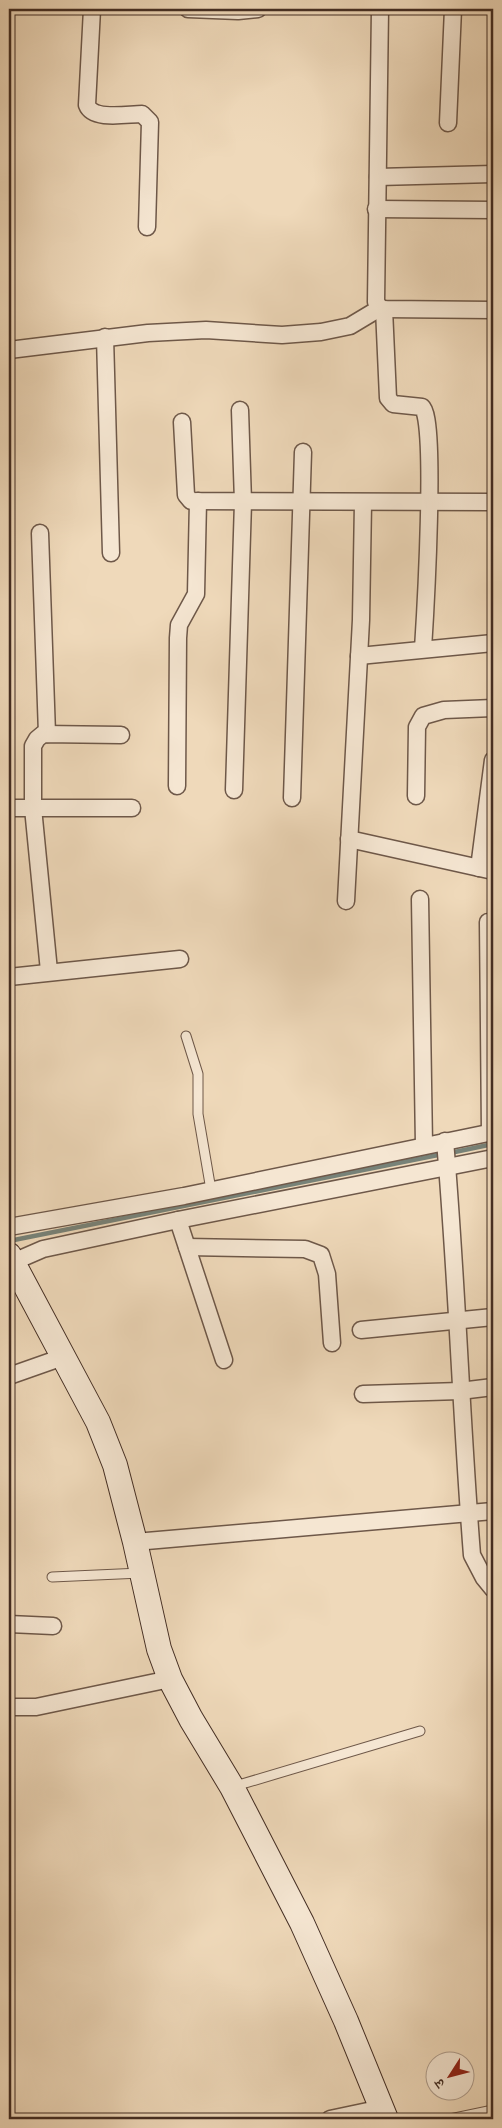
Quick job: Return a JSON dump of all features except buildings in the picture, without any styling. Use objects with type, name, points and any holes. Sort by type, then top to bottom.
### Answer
[{"type":"street","points":[[92,9],[87,105],[89,109],[96,114],[142,114],[150,122],[147,227]]},
{"type":"street","points":[[188,9],[238,11],[258,9]]},
{"type":"street","points":[[380,9],[376,302],[382,309],[388,398],[393,404],[422,407],[426,414],[429,503],[424,649]]},
{"type":"street","points":[[448,123],[453,9]]},
{"type":"street","points":[[378,177],[493,174]]},
{"type":"street","points":[[376,210],[493,210]]},
{"type":"street","points":[[9,350],[105,337],[206,330],[282,335],[312,333],[350,326],[382,309],[493,310]]},
{"type":"street","points":[[105,337],[111,553]]},
{"type":"street","points":[[234,790],[243,502],[240,410]]},
{"type":"street","points":[[182,422],[186,495],[188,500],[363,503],[493,502]]},
{"type":"street","points":[[292,798],[303,502],[303,452]]},
{"type":"street","points":[[177,786],[179,625],[196,594],[198,501]]},
{"type":"street","points":[[346,902],[359,656],[363,503]]},
{"type":"street","points":[[40,533],[47,734]]},
{"type":"street","points":[[359,656],[493,643]]},
{"type":"street","points":[[416,796],[417,727],[423,716],[444,710],[493,708]]},
{"type":"street","points":[[49,971],[33,808],[31,756],[37,739],[47,734],[121,734]]},
{"type":"street","points":[[349,839],[486,870],[493,760]]},
{"type":"street","points":[[9,808],[132,808]]},
{"type":"street","points":[[420,898],[424,1145]]},
{"type":"street","points":[[330,2119],[384,2114],[346,2021],[302,1923],[232,1787],[191,1720],[170,1679],[159,1649],[135,1542],[115,1465],[98,1422],[10,1258],[178,1220],[446,1154],[492,1133],[488,922]]},
{"type":"street","points":[[9,977],[49,971],[180,959]]},
{"type":"street","points":[[9,1227],[211,1190],[424,1145],[446,1154],[493,1158]]},
{"type":"street","points":[[446,1154],[472,1556],[484,1578],[493,1589]]},
{"type":"street","points":[[178,1220],[224,1360]]},
{"type":"street","points":[[187,1247],[305,1249],[321,1255],[327,1274],[332,1343]]},
{"type":"street","points":[[361,1330],[493,1317]]},
{"type":"street","points":[[9,1376],[63,1357]]},
{"type":"street","points":[[363,1394],[460,1392],[493,1388]]},
{"type":"street","points":[[135,1542],[493,1511]]},
{"type":"street","points":[[9,1624],[53,1626]]},
{"type":"street","points":[[9,1707],[36,1708],[170,1679]]},
{"type":"lane","points":[[186,1036],[198,1074],[198,1114],[211,1190]]},
{"type":"lane","points":[[52,1577],[142,1573]]},
{"type":"lane","points":[[232,1787],[420,1731]]},
{"type":"lane","points":[[450,2119],[493,2110]]},
{"type":"waterway","points":[[450,1153],[493,1144]]},
{"type":"waterway","points":[[9,1241],[443,1154]]}]
